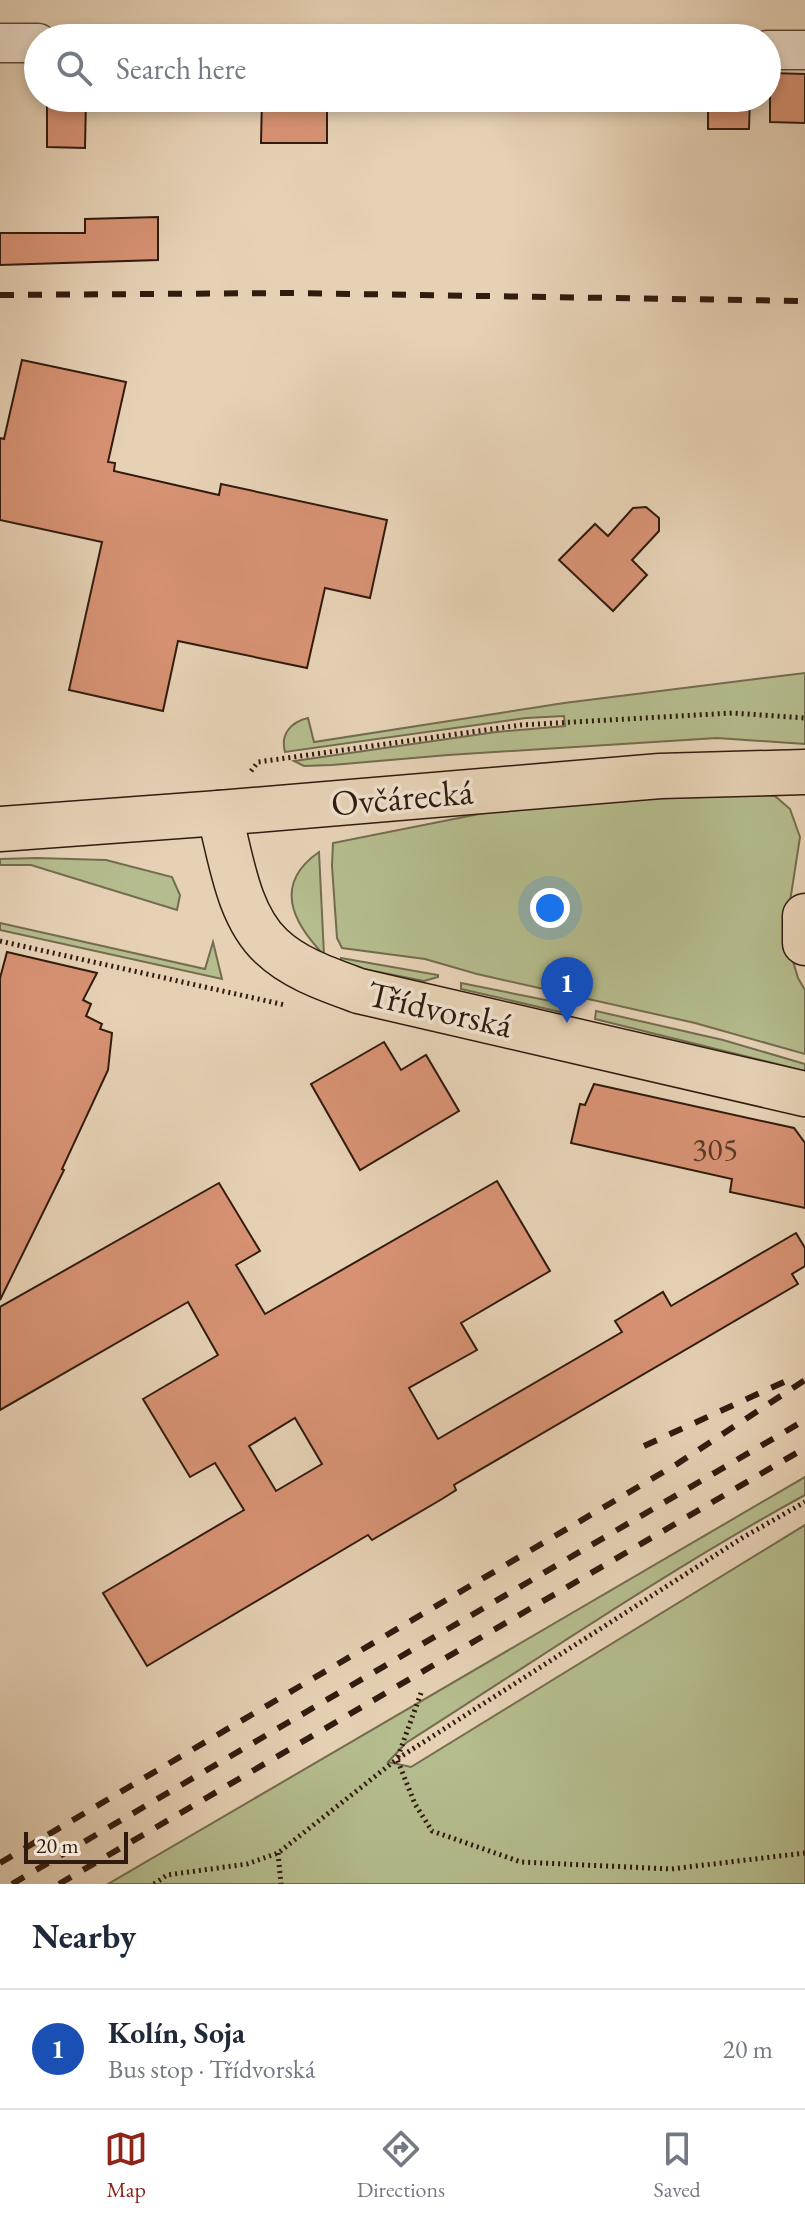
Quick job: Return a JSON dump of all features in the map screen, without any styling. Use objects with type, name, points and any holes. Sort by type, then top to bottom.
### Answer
[{"type":"main road","name":"Ovčárecká","points":[[0,829],[660,776],[805,772]]},
{"type":"main road","name":"Třídvorská","points":[[219,813],[241,895],[254,923],[270,945],[295,963],[325,978],[359,991],[805,1094]]},
{"type":"main road","points":[[805,916],[805,943]]},
{"type":"street","points":[[0,43],[24,43]]},
{"type":"street","points":[[781,50],[805,50]]},
{"type":"path","points":[[219,813],[258,762],[521,725],[732,713],[805,718]]},
{"type":"path","points":[[154,1884],[167,1875],[247,1864],[278,1853],[397,1759],[742,1538],[805,1502]]},
{"type":"path","points":[[421,1693],[397,1759],[415,1804],[432,1831],[521,1862],[671,1869],[805,1853]]},
{"type":"path","points":[[278,1853],[281,1884]]},
{"type":"green space","points":[[805,673],[805,744],[717,738],[332,765],[304,766],[294,761],[496,732],[565,726],[564,716],[526,718],[285,752],[284,746],[288,730],[308,718],[314,742],[564,703]]},
{"type":"green space","points":[[775,796],[790,809],[800,837],[785,934],[798,978],[805,990],[805,1054],[695,1023],[477,974],[425,959],[342,948],[337,938],[333,843],[484,813],[616,800]]},
{"type":"green space","points":[[319,852],[324,955],[303,929],[292,903],[296,877]]},
{"type":"green space","points":[[0,859],[106,860],[172,877],[180,895],[177,910],[31,865],[0,865]]},
{"type":"green space","points":[[0,923],[205,969],[213,942],[222,979],[0,930]]},
{"type":"green space","points":[[341,958],[438,977],[424,981],[348,966],[341,963]]},
{"type":"green space","points":[[461,983],[571,1005],[569,1014],[461,989]]},
{"type":"green space","points":[[596,1011],[723,1040],[805,1064],[805,1071],[595,1019]]},
{"type":"green space","points":[[805,1477],[805,1495],[604,1616],[406,1743],[388,1762],[411,1767],[805,1525],[805,1884],[108,1884]]},
{"type":"building","points":[[781,73],[805,74],[805,123],[770,122],[770,112],[781,112]]},
{"type":"building","points":[[47,112],[86,112],[85,148],[47,147]]},
{"type":"building","points":[[262,112],[327,112],[327,143],[261,143]]},
{"type":"building","points":[[708,112],[750,112],[749,129],[708,129]]},
{"type":"building","points":[[158,217],[158,260],[0,265],[0,233],[85,233],[85,219]]},
{"type":"building","points":[[22,360],[126,382],[108,462],[115,463],[114,471],[219,495],[221,484],[387,520],[370,598],[325,588],[307,668],[178,641],[163,711],[69,690],[102,542],[0,520],[0,438],[4,439]]},
{"type":"building","points":[[646,507],[659,518],[659,531],[632,560],[647,575],[613,611],[559,560],[595,524],[608,536],[633,508]]},
{"type":"building","points":[[7,952],[97,973],[83,1000],[91,1004],[86,1016],[102,1024],[100,1029],[112,1033],[108,1070],[64,1170],[0,1300],[0,978]]},
{"type":"building","points":[[384,1042],[401,1070],[426,1055],[459,1111],[360,1170],[311,1084]]},
{"type":"building","points":[[594,1084],[794,1128],[805,1143],[805,1208],[730,1192],[732,1179],[571,1143],[580,1104],[585,1105]]},
{"type":"building","points":[[497,1181],[550,1271],[461,1323],[477,1350],[409,1388],[438,1439],[622,1332],[615,1321],[663,1292],[671,1306],[796,1233],[805,1248],[805,1266],[792,1274],[798,1284],[454,1485],[456,1490],[442,1499],[372,1540],[368,1535],[147,1666],[103,1593],[244,1510],[215,1463],[190,1477],[143,1399],[218,1355],[188,1302],[0,1410],[0,1307],[219,1183],[260,1251],[236,1265],[265,1314]],"holes":[[[295,1418],[322,1464],[276,1491],[249,1446]]]},
{"type":"railway","points":[[0,295],[290,293],[805,301]]},
{"type":"railway","points":[[0,1863],[677,1464],[805,1380]]},
{"type":"railway","points":[[644,1446],[786,1381]]},
{"type":"railway","points":[[12,1884],[805,1420]]},
{"type":"railway","points":[[59,1884],[805,1448]]},
{"type":"place","name":"Kolín, Soja","points":[[567,1023]]}]
